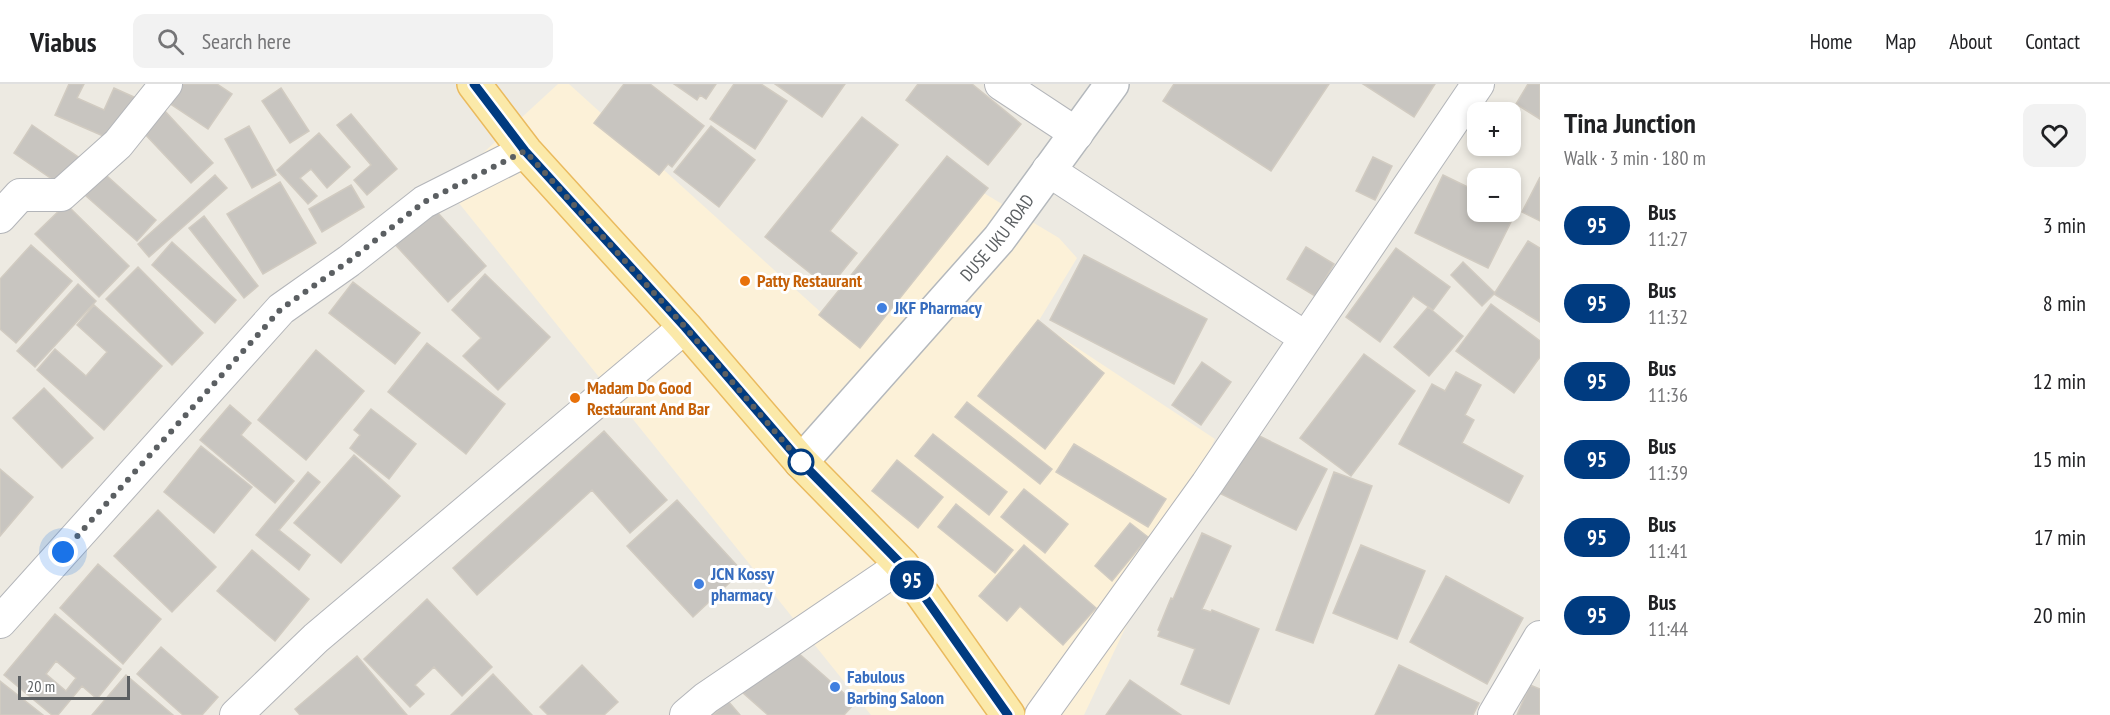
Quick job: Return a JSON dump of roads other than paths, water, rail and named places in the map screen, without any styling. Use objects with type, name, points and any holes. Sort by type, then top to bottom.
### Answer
[{"type":"main road","points":[[474,84],[525,151],[685,327],[801,462],[902,565],[1008,715]]},
{"type":"street","points":[[0,218],[20,195],[61,195],[118,144],[166,84]]},
{"type":"street","points":[[1001,84],[1077,134]]},
{"type":"street","name":"DUSE UKU ROAD","points":[[801,462],[999,239],[1112,84]]},
{"type":"street","points":[[1041,715],[1207,484],[1478,84]]},
{"type":"street","points":[[0,622],[281,309],[349,261],[424,202],[525,151]]},
{"type":"street","points":[[1048,170],[1306,338]]},
{"type":"street","points":[[236,715],[316,638],[685,327]]},
{"type":"street","points":[[686,715],[706,698],[902,565]]},
{"type":"street","points":[[1494,715],[1538,644]]},
{"type":"place","name":"Patty Restaurant","points":[[745,281]]},
{"type":"place","name":"JKF Pharmacy","points":[[882,308]]},
{"type":"place","name":"Madam Do Good Restaurant And Bar","points":[[575,398]]},
{"type":"place","name":"JCN Kossy pharmacy","points":[[699,584]]},
{"type":"place","name":"Fabulous Barbing Saloon","points":[[835,687]]}]
